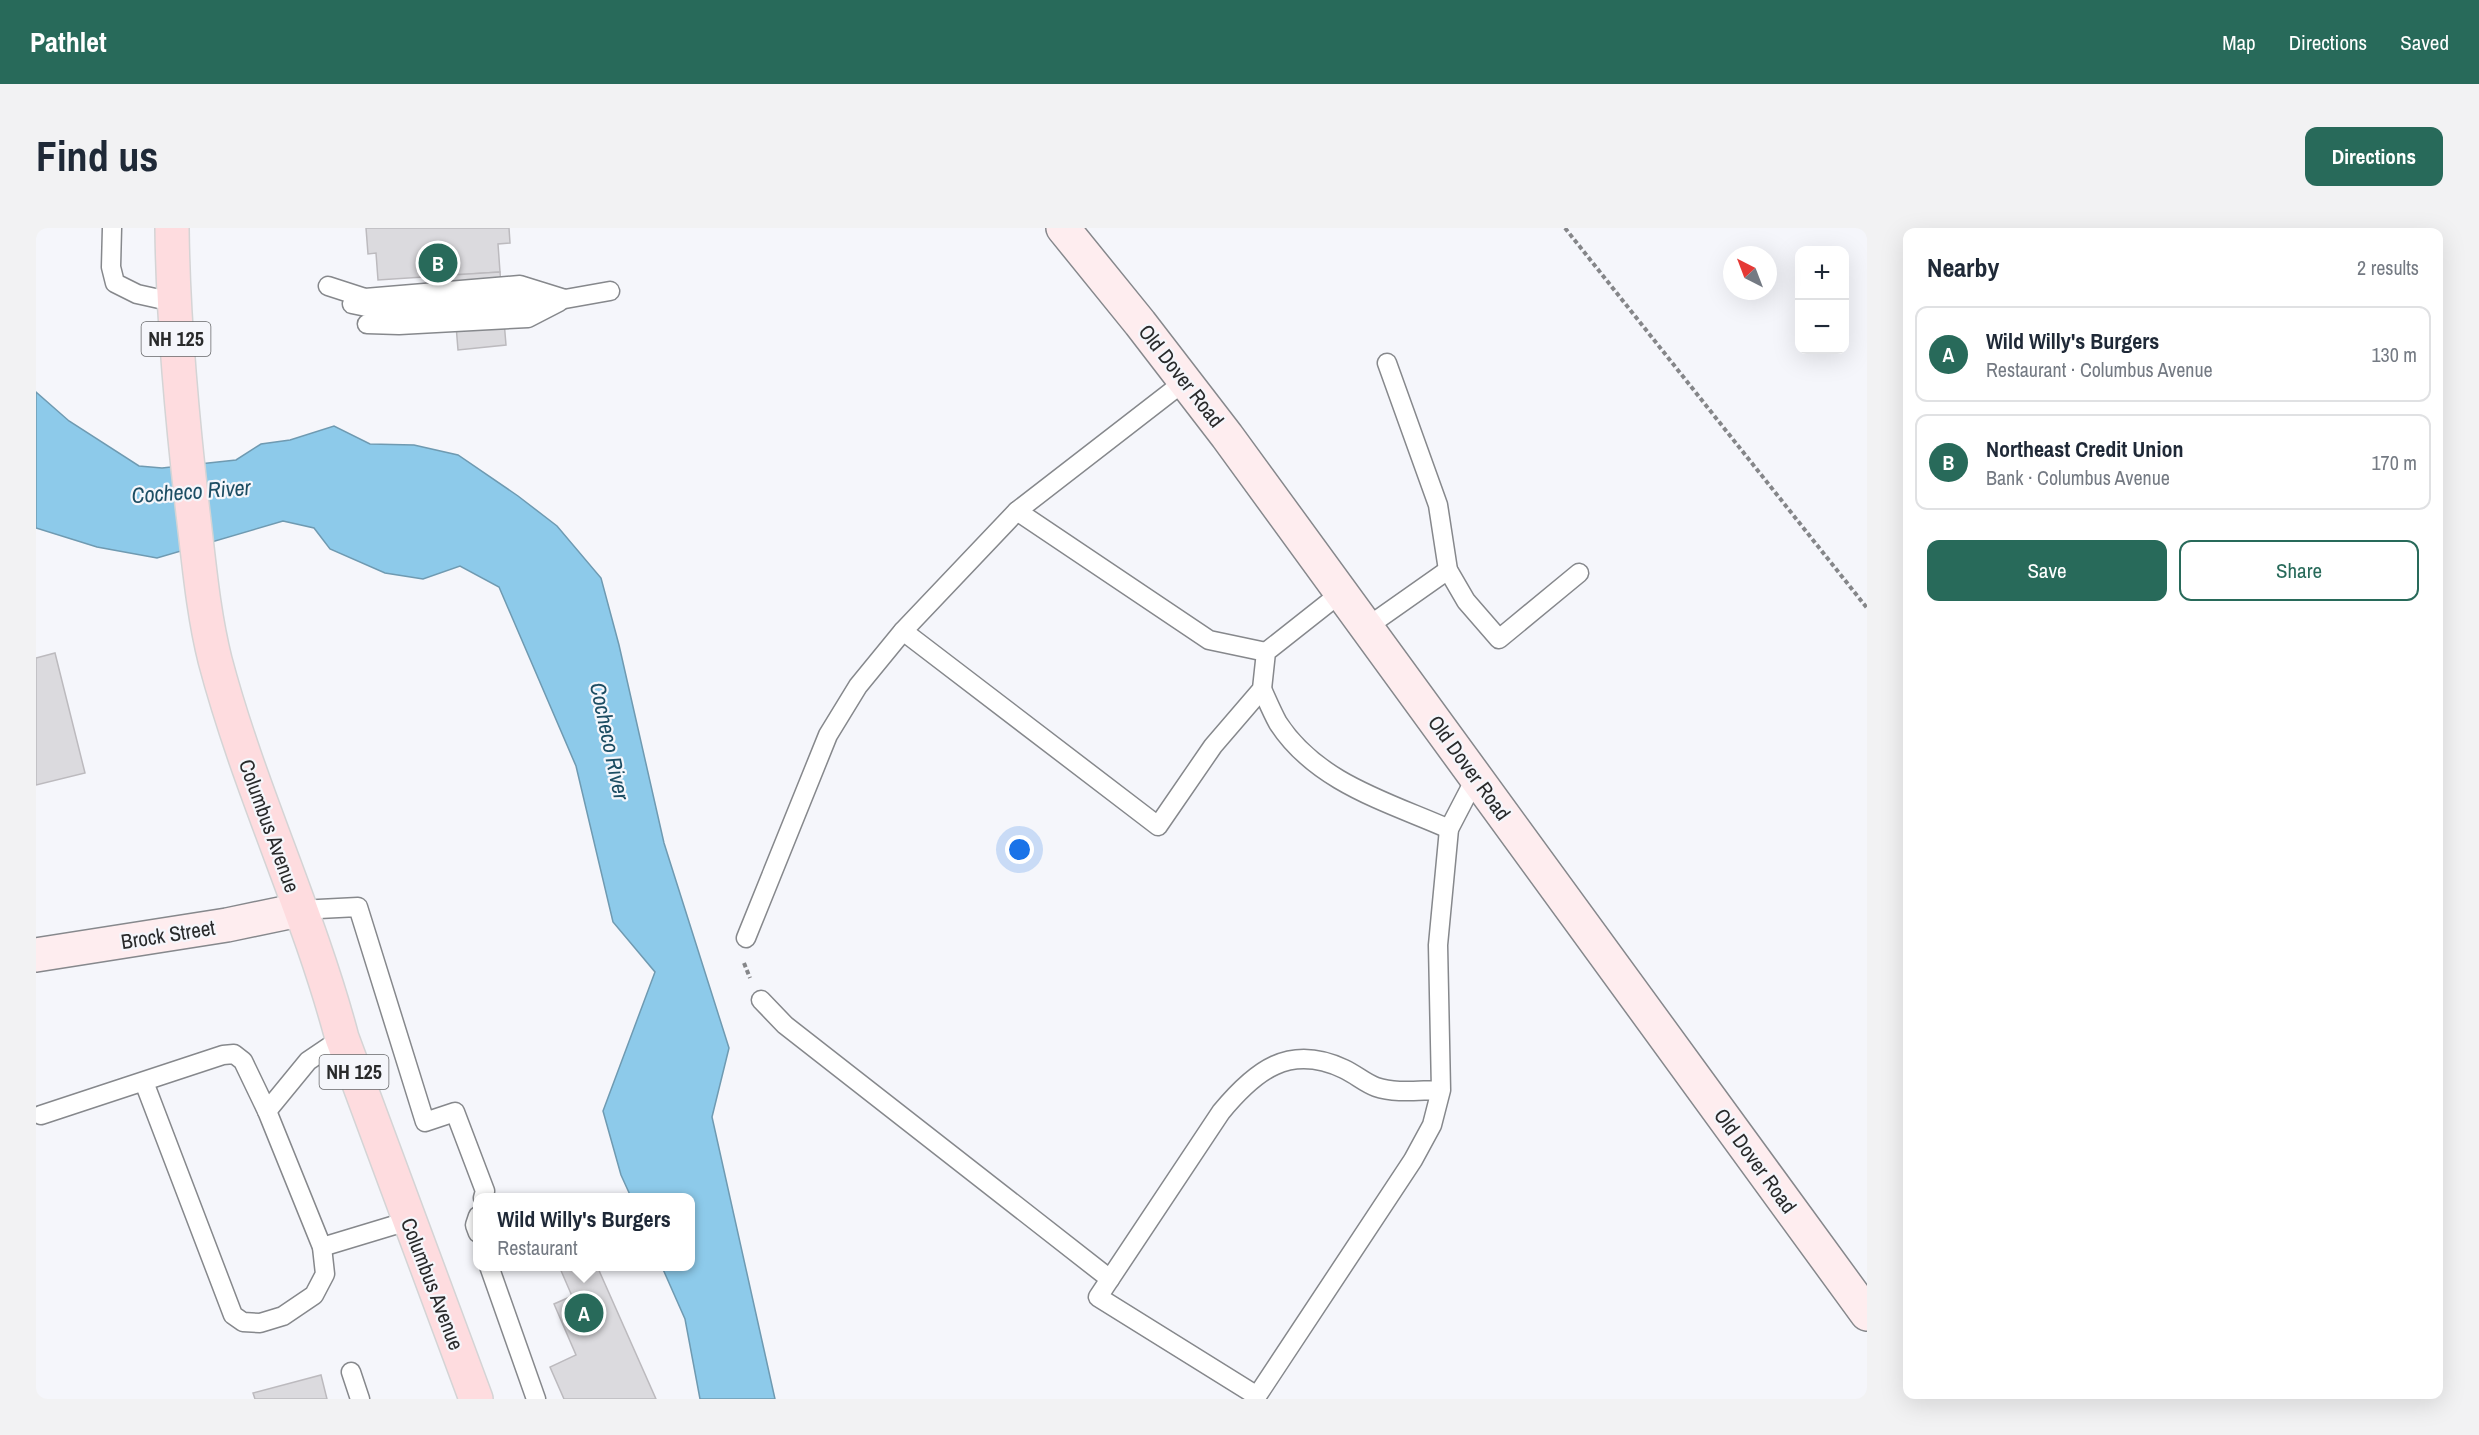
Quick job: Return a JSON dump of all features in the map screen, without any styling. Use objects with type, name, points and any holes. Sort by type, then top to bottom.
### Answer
[{"type":"main road","name":"Columbus Avenue","points":[[172,228],[173,302],[185,449],[201,585],[215,659],[240,743],[299,910],[327,980],[342,1038],[408,1221],[476,1399]]},
{"type":"street","name":"Old Dover Road","points":[[1063,228],[1185,381],[1342,592],[1867,1314]]},
{"type":"street","name":"Brock Street","points":[[36,956],[227,925],[299,910]]},
{"type":"lane","points":[[112,228],[111,267],[115,283],[137,294],[173,302]]},
{"type":"lane","points":[[328,286],[365,298],[520,285],[565,299]]},
{"type":"lane","points":[[340,302],[381,310],[565,299],[610,291]]},
{"type":"lane","points":[[367,324],[399,326],[528,318],[565,299]]},
{"type":"lane","points":[[1387,363],[1438,505],[1448,570],[1466,601],[1499,639],[1579,573]]},
{"type":"lane","points":[[746,938],[828,735],[858,686],[903,631],[1017,511],[1185,381]]},
{"type":"lane","points":[[1017,511],[1209,640],[1266,652]]},
{"type":"lane","points":[[1367,627],[1448,570]]},
{"type":"lane","points":[[1342,592],[1266,652],[1262,689],[1278,722],[1298,748],[1323,770],[1359,791],[1449,829]]},
{"type":"lane","points":[[903,631],[1158,826],[1213,746],[1262,689]]},
{"type":"lane","points":[[1441,1090],[1398,1090],[1376,1087],[1343,1068],[1314,1058],[1288,1060],[1266,1069],[1242,1086],[1221,1112],[1098,1297],[1257,1396],[1413,1160],[1432,1125],[1441,1090],[1438,945],[1449,829],[1476,777]]},
{"type":"lane","points":[[299,910],[358,907],[425,1122],[455,1112],[485,1193]]},
{"type":"lane","points":[[762,1000],[785,1025],[1110,1279]]},
{"type":"lane","points":[[267,1111],[308,1061],[342,1038]]},
{"type":"lane","points":[[41,1115],[223,1055],[234,1054],[243,1061],[267,1111],[322,1247],[326,1274],[314,1295],[283,1316],[260,1323],[243,1322],[232,1315],[144,1082]]},
{"type":"lane","points":[[322,1247],[408,1221]]},
{"type":"lane","points":[[491,1271],[536,1399]]},
{"type":"lane","points":[[351,1372],[360,1399]]},
{"type":"path","points":[[1565,228],[1867,608]]},
{"type":"path","points":[[746,938],[744,960],[751,982],[762,1000]]},
{"type":"water","name":"Cocheco River","points":[[36,392],[69,421],[139,466],[162,468],[236,460],[261,444],[290,440],[334,426],[370,444],[414,445],[458,455],[557,526],[601,578],[619,645],[664,843],[729,1048],[712,1117],[775,1399],[700,1399],[685,1319],[664,1271],[695,1271],[695,1193],[629,1193],[621,1175],[603,1111],[655,972],[613,922],[576,766],[499,587],[460,566],[423,579],[385,573],[330,549],[314,528],[283,521],[157,558],[97,547],[36,528]]},
{"type":"building","points":[[366,228],[509,228],[510,243],[498,244],[500,272],[378,280],[376,253],[368,254]]},
{"type":"building","points":[[500,272],[506,345],[458,350],[452,275]]},
{"type":"building","points":[[55,653],[85,773],[36,785],[36,658]]},
{"type":"building","points":[[561,1271],[599,1271],[656,1399],[564,1399],[550,1367],[576,1355],[554,1304],[572,1296]]},
{"type":"building","points":[[321,1375],[327,1399],[255,1399],[253,1393]]},
{"type":"place","name":"Northeast Credit Union","points":[[438,263]]},
{"type":"place","name":"Wild Willy's Burgers","points":[[584,1313]]}]
